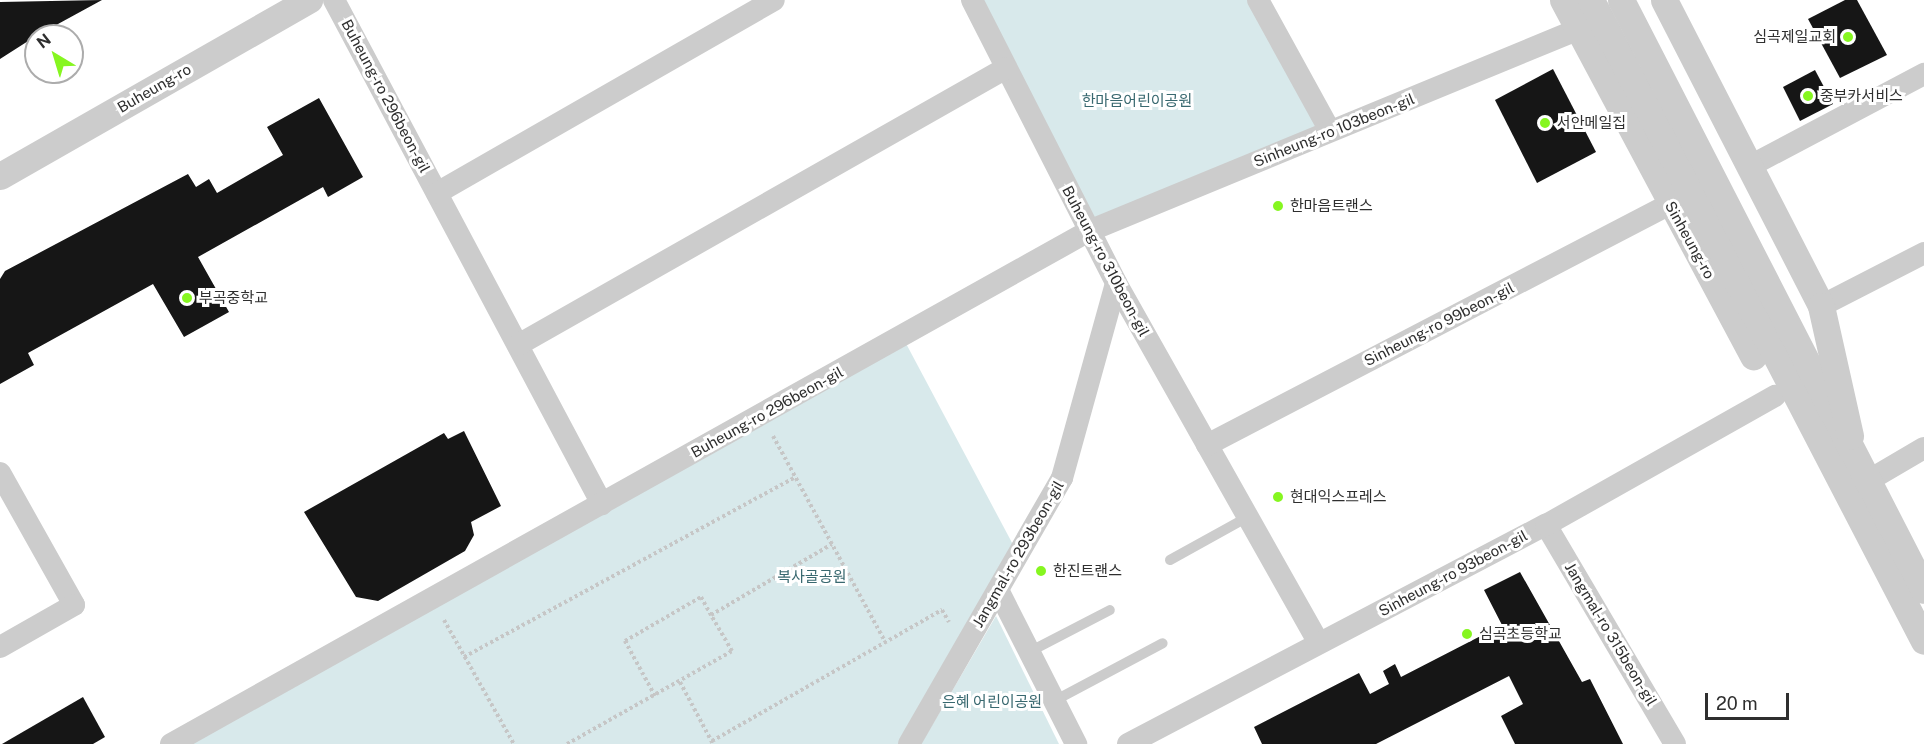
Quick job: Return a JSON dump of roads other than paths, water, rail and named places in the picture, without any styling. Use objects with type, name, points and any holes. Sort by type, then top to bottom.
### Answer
[{"type":"street","name":"Buheung-ro","points":[[0,176],[309,0]]},
{"type":"street","name":"Buheung-ro 296beon-gil","points":[[334,0],[602,504],[1089,231]]},
{"type":"street","points":[[437,193],[774,0]]},
{"type":"street","name":"Buheung-ro 310beon-gil","points":[[972,0],[1116,283],[1319,643]]},
{"type":"street","points":[[1258,0],[1330,131]]},
{"type":"street","name":"Sinheung-ro","points":[[1563,0],[1670,204],[1775,396],[1851,470]]},
{"type":"street","name":"Sinheung-ro","points":[[1591,0],[1817,416],[1924,590]]},
{"type":"street","name":"Sinheung-ro","points":[[1621,0],[1817,416]]},
{"type":"street","name":"Sinheung-ro","points":[[1664,0],[1752,165],[1821,306],[1851,470],[1924,641]]},
{"type":"street","name":"Sinheung-ro 103beon-gil","points":[[1089,231],[1579,29]]},
{"type":"street","points":[[518,345],[1006,68]]},
{"type":"street","points":[[1752,165],[1924,74]]},
{"type":"street","name":"Sinheung-ro 99beon-gil","points":[[1207,445],[1670,204]]},
{"type":"street","points":[[1821,306],[1924,253]]},
{"type":"street","name":"Jangmal-ro 293beon-gil","points":[[909,744],[1062,478],[1116,283]]},
{"type":"street","name":"Sinheung-ro 93beon-gil","points":[[1128,744],[1546,525],[1775,396]]},
{"type":"street","points":[[1851,470],[1924,448]]},
{"type":"street","points":[[0,473],[74,605],[0,647]]},
{"type":"street","points":[[171,744],[602,504]]},
{"type":"street","name":"Jangmal-ro 315beon-gil","points":[[1546,525],[1676,744]]},
{"type":"street","points":[[998,590],[1076,744]]},
{"type":"lane","points":[[1170,560],[1248,518]]},
{"type":"lane","points":[[1029,652],[1110,610]]},
{"type":"lane","points":[[1054,701],[1163,644]]},
{"type":"place","name":"심곡제일교회","points":[[1848,37]]},
{"type":"place","name":"중부카서비스","points":[[1808,96]]},
{"type":"place","name":"서안메일집","points":[[1545,123]]},
{"type":"place","name":"한마음트랜스","points":[[1278,206]]},
{"type":"place","name":"부곡중학교","points":[[187,298]]},
{"type":"place","name":"현대익스프레스","points":[[1278,497]]},
{"type":"place","name":"한진트랜스","points":[[1041,571]]},
{"type":"place","name":"심곡초등학교","points":[[1467,634]]},
{"type":"park label","name":"한마음어린이공원","points":[[1137,101]]},
{"type":"park label","name":"복사골공원","points":[[812,577]]},
{"type":"park label","name":"은혜 어린이공원","points":[[992,702]]}]
